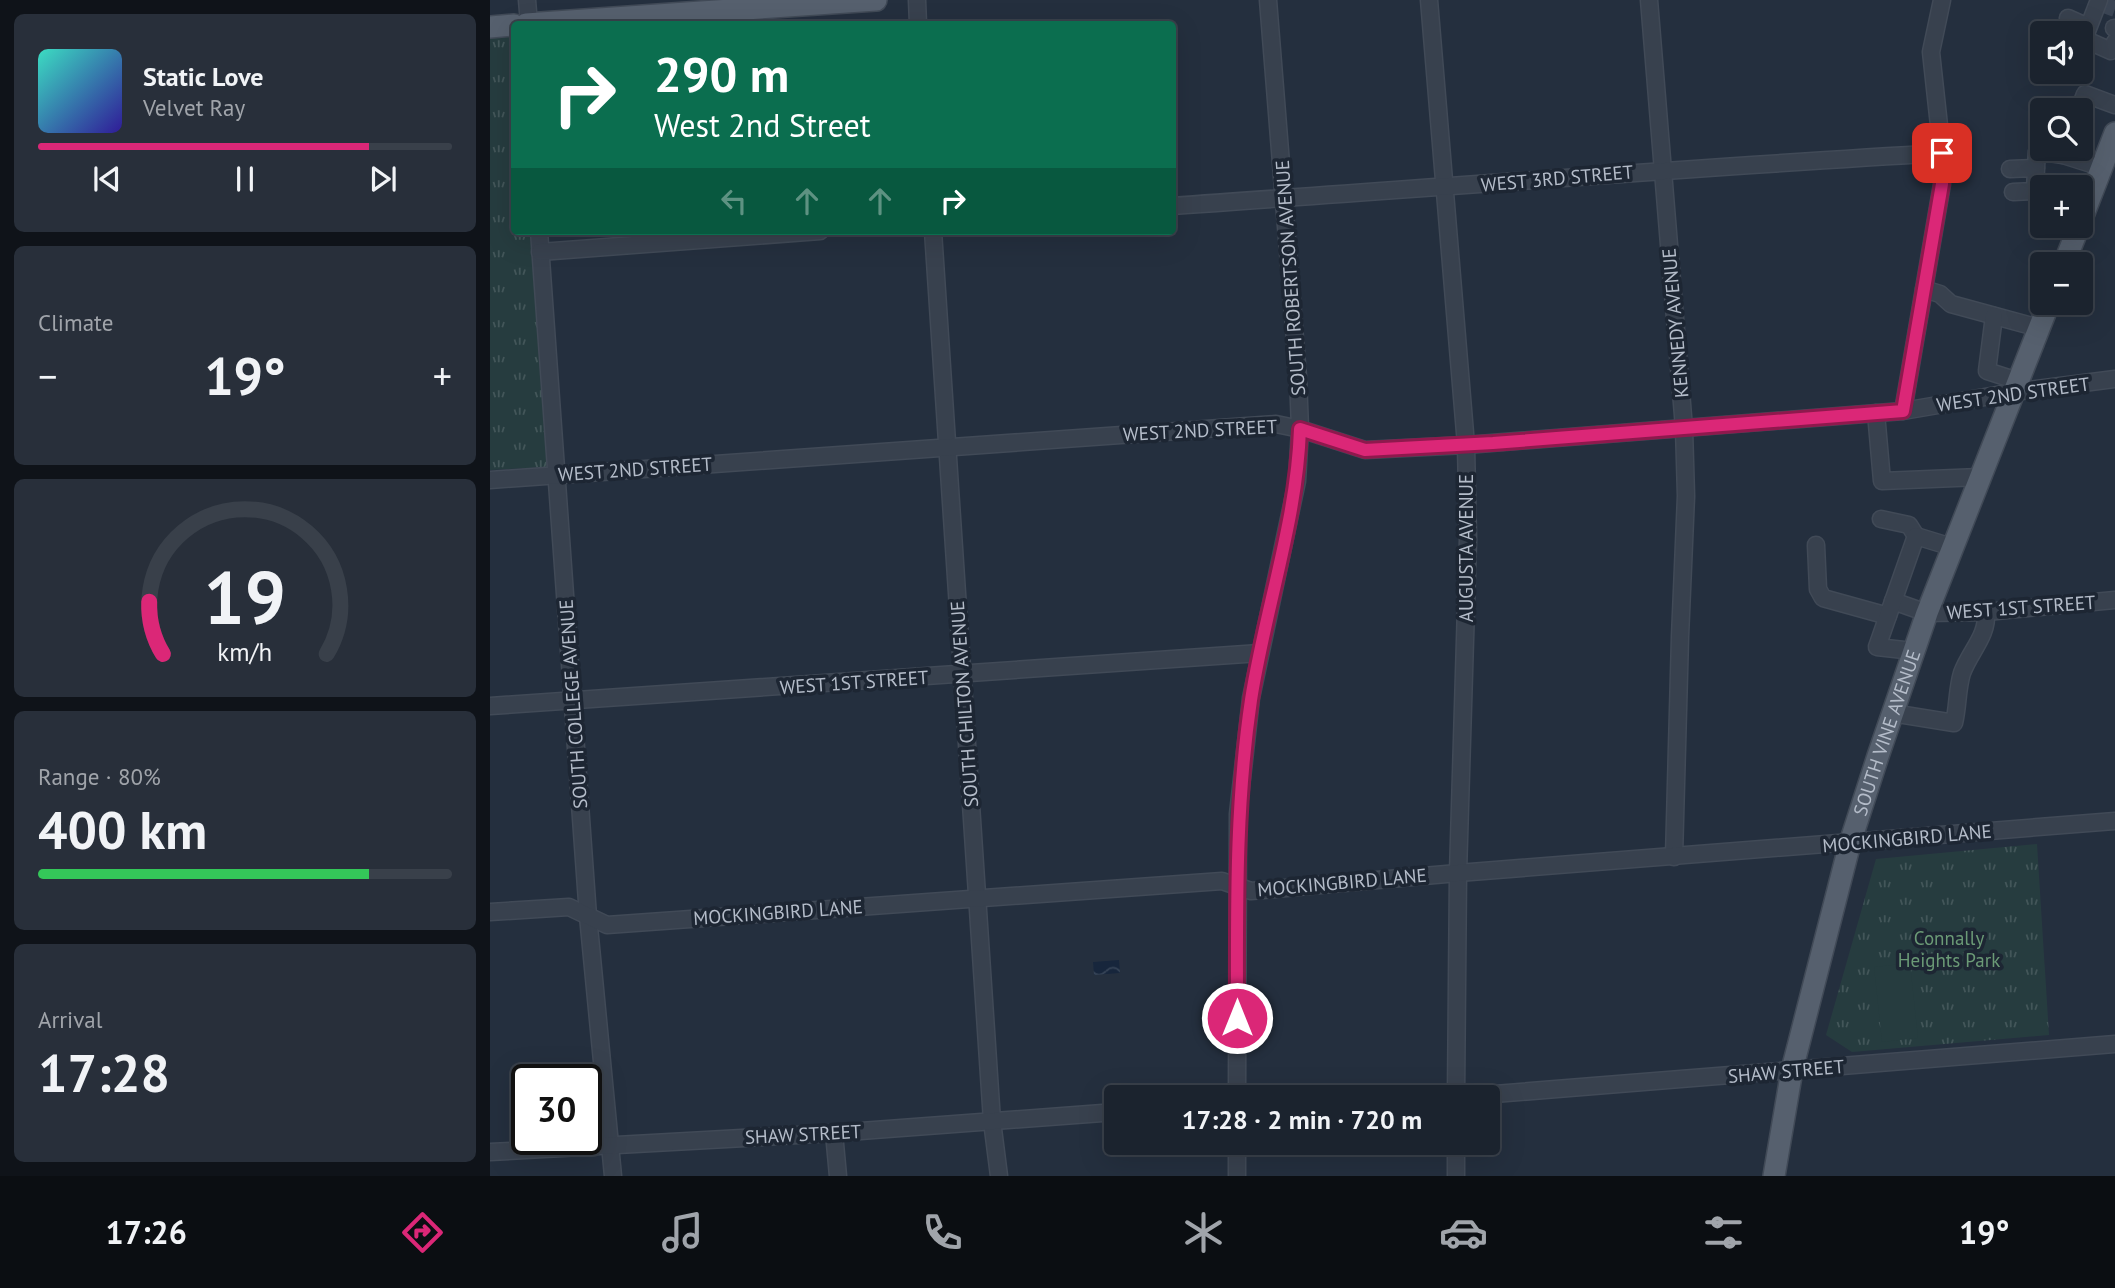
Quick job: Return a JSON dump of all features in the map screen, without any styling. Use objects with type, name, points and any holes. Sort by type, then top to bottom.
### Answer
[{"type":"main road","points":[[572,21],[876,0]]},
{"type":"main road","points":[[490,27],[511,25]]},
{"type":"main road","points":[[2093,188],[2115,133]]},
{"type":"main road","name":"SOUTH VINE AVENUE","points":[[1774,1176],[1792,1070],[1850,843],[1913,651],[2044,315]]},
{"type":"street","points":[[527,0],[528,21]]},
{"type":"street","points":[[917,0],[918,21]]},
{"type":"street","name":"SOUTH ROBERTSON AVENUE","points":[[1237,1085],[1241,775],[1260,653],[1294,500],[1300,429],[1268,0]]},
{"type":"street","name":"AUGUSTA AVENUE","points":[[1429,0],[1466,444],[1468,540],[1458,873],[1457,1085]]},
{"type":"street","name":"KENNEDY AVENUE","points":[[1649,0],[1684,428],[1686,496],[1674,857]]},
{"type":"street","points":[[1903,411],[1942,184],[1942,153],[1931,52],[1942,0]]},
{"type":"street","points":[[2068,18],[2097,12]]},
{"type":"street","points":[[2097,12],[2084,39],[2111,51],[2115,45]]},
{"type":"street","points":[[2084,98],[2085,94],[2115,105]]},
{"type":"street","name":"WEST 3RD STREET","points":[[1176,206],[1661,170],[1942,153]]},
{"type":"street","points":[[2013,192],[2035,191],[2036,161]]},
{"type":"street","points":[[2086,161],[2101,167]]},
{"type":"street","points":[[2010,169],[2036,168]]},
{"type":"street","name":"SOUTH COLLEGE AVENUE","points":[[539,235],[588,916],[613,1176]]},
{"type":"street","points":[[540,252],[767,235]]},
{"type":"street","name":"SOUTH CHILTON AVENUE","points":[[933,235],[992,1121],[999,1176]]},
{"type":"street","points":[[1924,289],[1940,295],[1951,304],[2039,328]]},
{"type":"street","points":[[1994,316],[1986,371],[2016,387]]},
{"type":"street","name":"WEST 2ND STREET","points":[[490,480],[1276,424],[1365,450],[1466,444],[1903,411],[2016,387],[2115,379]]},
{"type":"street","points":[[1876,413],[1882,481],[1980,477]]},
{"type":"street","points":[[1881,519],[1909,525],[1916,536],[1952,547]]},
{"type":"street","points":[[1913,651],[1871,647],[1891,609],[1916,536]]},
{"type":"street","points":[[1816,545],[1818,589],[1823,598],[1927,613]]},
{"type":"street","name":"WEST 1ST STREET","points":[[1927,613],[1986,612],[2115,600]]},
{"type":"street","points":[[1892,713],[1954,723],[1961,675],[1987,625],[1986,612]]},
{"type":"street","name":"WEST 1ST STREET","points":[[490,706],[1260,653]]},
{"type":"street","name":"MOCKINGBIRD LANE","points":[[490,912],[569,907],[607,925],[1222,881],[1251,891],[2115,821]]},
{"type":"street","name":"SHAW STREET","points":[[1500,1094],[2115,1044]]},
{"type":"street","name":"SHAW STREET","points":[[490,1152],[834,1133],[1104,1113]]},
{"type":"street","points":[[834,1133],[838,1176]]},
{"type":"street","points":[[1237,1155],[1237,1176]]},
{"type":"street","points":[[1456,1155],[1456,1176]]},
{"type":"green space","points":[[511,36],[511,235],[530,235],[548,467],[490,470],[490,38]]},
{"type":"green space","name":"Connally Heights Park","points":[[2037,844],[2049,1035],[1852,1052],[1826,1035],[1876,859]]},
{"type":"green space","points":[[1910,963],[1918,1038],[1882,1042],[1874,967]]},
{"type":"water","points":[[1119,960],[1120,973],[1094,975],[1093,962]]},
{"type":"tunnel","points":[[2104,5],[2115,9]]},
{"type":"route","points":[[1237,1018],[1238,814],[1241,775],[1251,698],[1294,500],[1300,429],[1365,450],[1493,443],[1903,411],[1942,184],[1942,153]]}]
